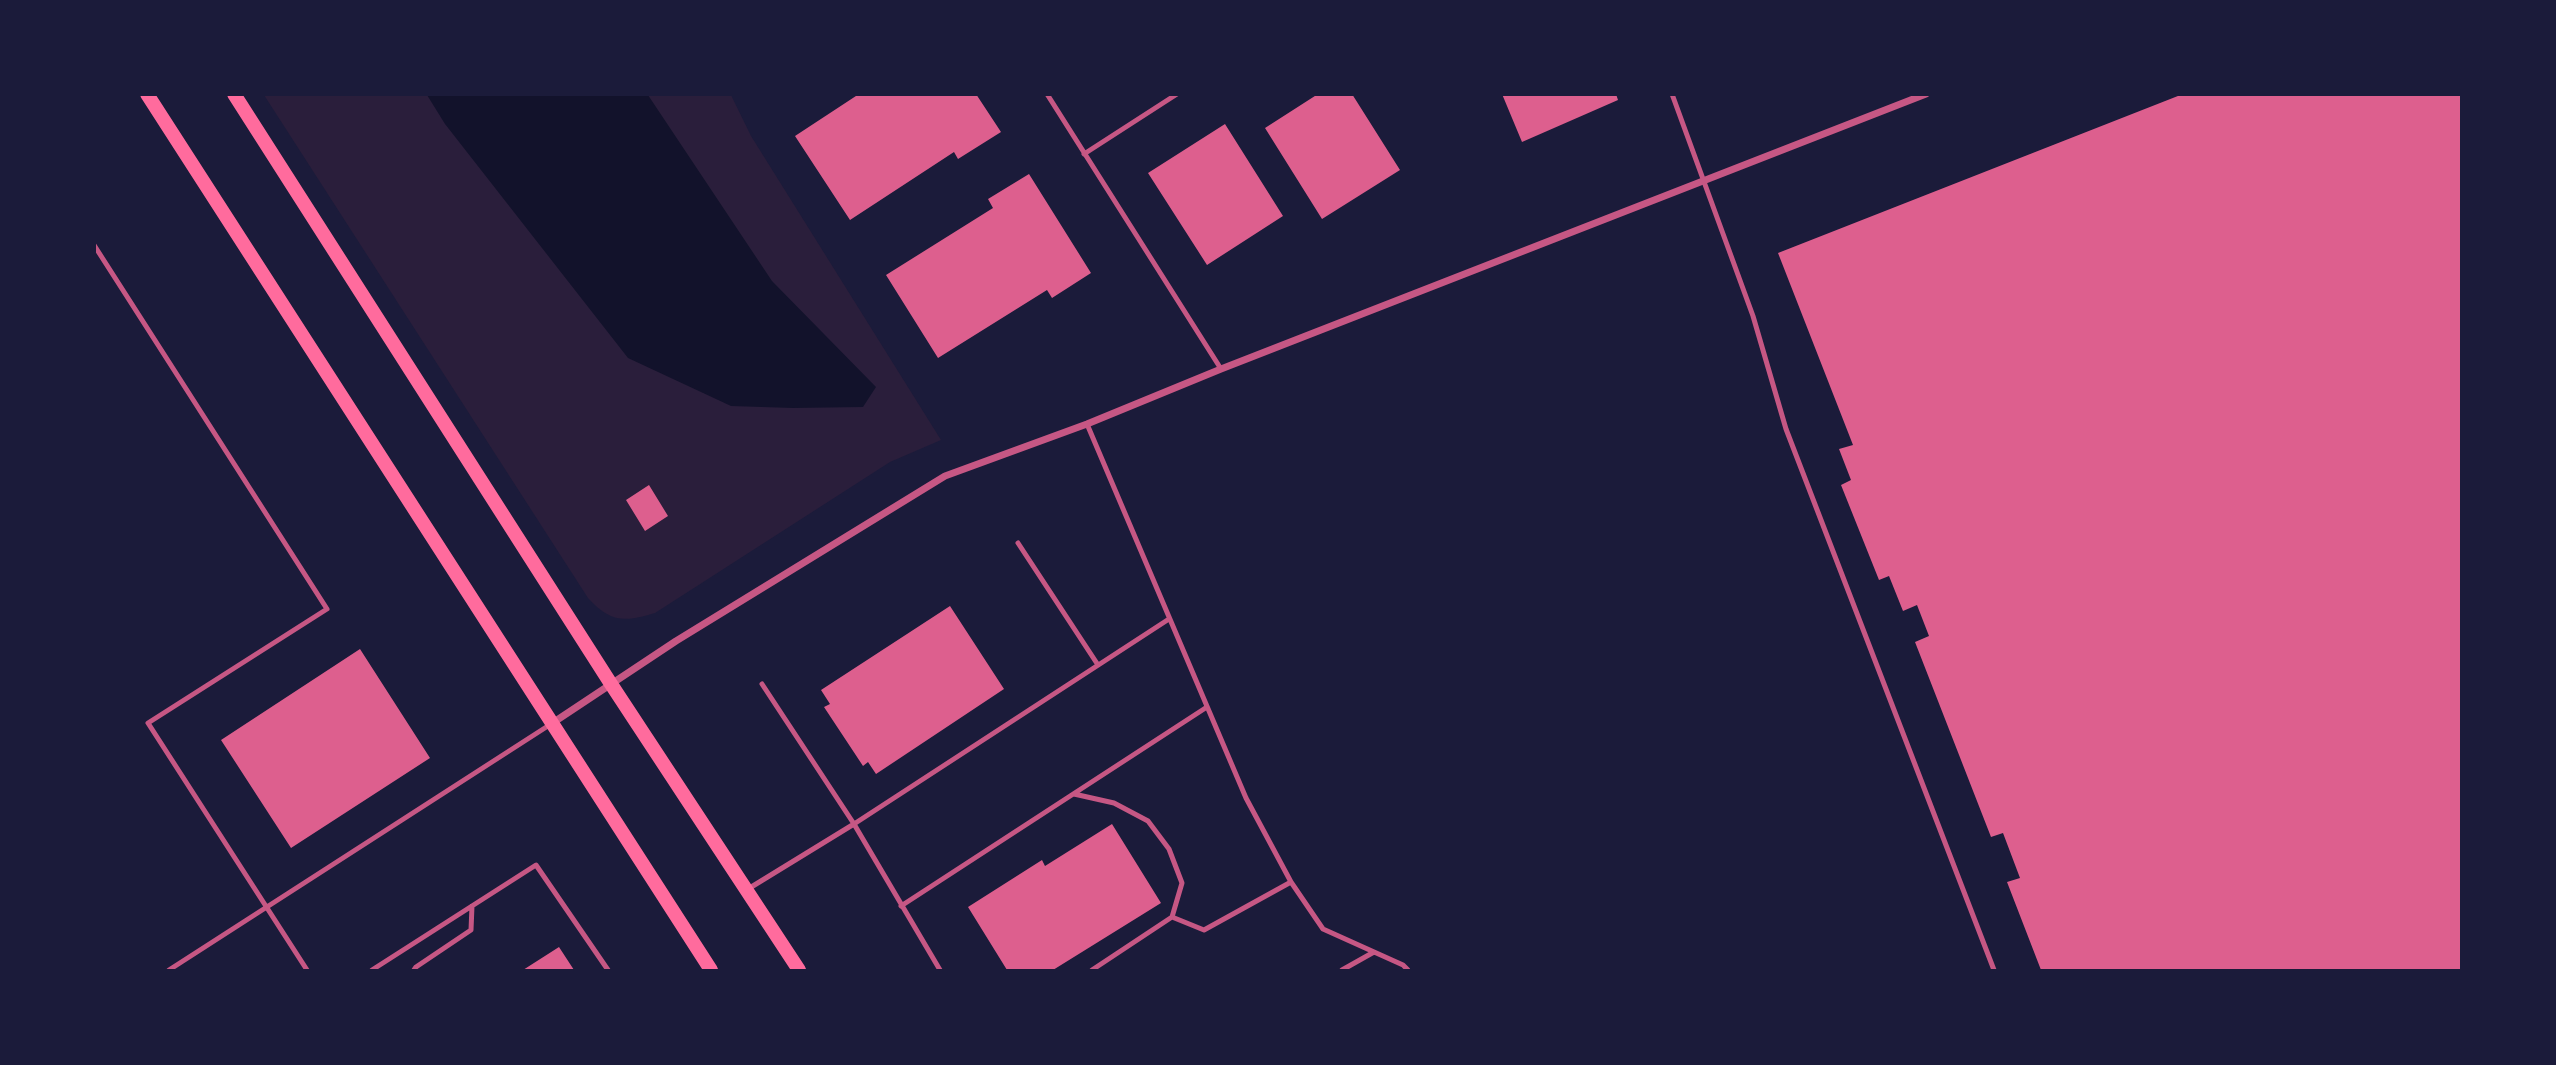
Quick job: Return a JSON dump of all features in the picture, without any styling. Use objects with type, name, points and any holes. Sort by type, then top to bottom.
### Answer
[{"type":"main road","points":[[148,94],[711,971]]},
{"type":"main road","points":[[234,94],[611,684],[799,971]]},
{"type":"street","points":[[551,724],[750,595],[945,476],[1087,424],[1221,369],[1926,94]]},
{"type":"lane","points":[[1047,94],[1221,369]]},
{"type":"lane","points":[[1084,154],[1177,94]]},
{"type":"lane","points":[[1672,94],[1753,316],[1786,429],[1994,971]]},
{"type":"lane","points":[[94,245],[327,609],[148,723],[306,971]]},
{"type":"lane","points":[[1087,424],[1246,798],[1291,882],[1323,929],[1403,965],[1408,971]]},
{"type":"lane","points":[[1018,543],[1098,665]]},
{"type":"lane","points":[[747,890],[855,824],[1169,619]]},
{"type":"lane","points":[[762,684],[855,824],[940,971]]},
{"type":"lane","points":[[901,906],[1207,707]]},
{"type":"lane","points":[[169,971],[551,724]]},
{"type":"lane","points":[[1074,794],[1114,803],[1148,821],[1169,849],[1182,883],[1172,917],[1092,971]]},
{"type":"lane","points":[[373,970],[536,865],[608,971]]},
{"type":"lane","points":[[1172,917],[1204,930],[1291,882]]},
{"type":"lane","points":[[414,971],[471,930],[472,906]]},
{"type":"lane","points":[[1342,971],[1374,952]]},
{"type":"shaded area","points":[[264,95],[731,95],[751,136],[941,440],[890,462],[655,613],[626,619],[611,616],[588,598]]},
{"type":"shaded area","points":[[427,95],[648,95],[772,281],[876,387],[863,407],[731,406],[628,358],[445,124]]},
{"type":"building","points":[[859,94],[976,94],[1001,132],[958,159],[954,152],[850,220],[795,136]]},
{"type":"building","points":[[1318,94],[1352,94],[1400,170],[1322,219],[1265,128]]},
{"type":"building","points":[[1502,94],[1616,94],[1618,100],[1522,142]]},
{"type":"building","points":[[2183,94],[2462,94],[2462,970],[2041,970],[2007,882],[2020,878],[2003,833],[1991,837],[1915,642],[1929,636],[1917,605],[1903,611],[1889,576],[1879,580],[1841,485],[1851,480],[1839,449],[1853,445],[1778,253]]},
{"type":"building","points":[[1225,124],[1283,216],[1207,265],[1148,173]]},
{"type":"building","points":[[1029,174],[1091,273],[1052,298],[1047,290],[938,358],[886,275],[993,208],[988,199]]},
{"type":"building","points":[[649,485],[668,516],[645,531],[626,500]]},
{"type":"building","points":[[950,606],[1004,689],[876,774],[868,762],[863,766],[824,707],[830,704],[821,690]]},
{"type":"building","points":[[360,649],[430,758],[291,848],[221,740]]},
{"type":"building","points":[[1112,824],[1161,903],[1053,970],[1007,970],[968,907],[1042,860],[1045,866]]},
{"type":"building","points":[[559,947],[574,970],[523,970]]}]
